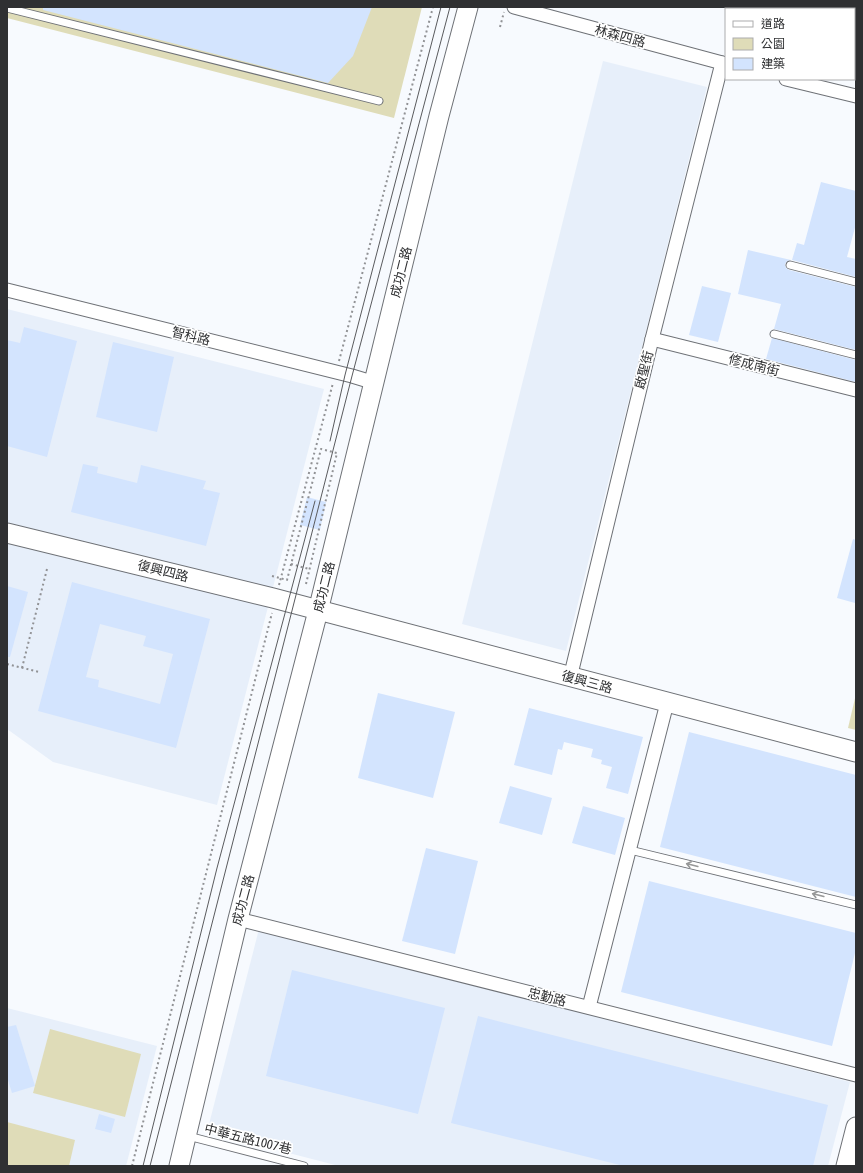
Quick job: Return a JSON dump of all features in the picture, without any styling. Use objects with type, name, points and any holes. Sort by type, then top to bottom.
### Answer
[{"type":"street","name":"成功二路","points":[[179,1166],[238,919],[318,611],[439,116],[468,7]]},
{"type":"street","name":"林森四路","points":[[514,7],[724,64]]},
{"type":"street","name":"啟聖街","points":[[570,678],[652,339],[724,64]]},
{"type":"street","points":[[790,80],[856,96]]},
{"type":"street","name":"智科路","points":[[7,290],[352,376],[374,383]]},
{"type":"street","name":"修成南街","points":[[652,339],[856,390]]},
{"type":"street","name":"復興四路","points":[[7,533],[273,598],[318,611]]},
{"type":"street","name":"復興三路","points":[[318,611],[856,752]]},
{"type":"street","points":[[589,1007],[667,703]]},
{"type":"street","name":"忠勤路","points":[[238,919],[856,1074]]},
{"type":"street","points":[[846,1166],[856,1127]]},
{"type":"lane","points":[[7,8],[379,101]]},
{"type":"lane","points":[[790,265],[856,282]]},
{"type":"lane","points":[[774,334],[856,356]]},
{"type":"lane","points":[[630,850],[856,905]]},
{"type":"lane","name":"中華五路1007巷","points":[[186,1136],[304,1166]]},
{"type":"path","points":[[341,353],[432,7]]},
{"type":"path","points":[[500,27],[505,7]]},
{"type":"path","points":[[281,579],[329,398]]},
{"type":"path","points":[[272,576],[287,580],[321,448],[337,453],[306,584]]},
{"type":"path","points":[[291,564],[309,569]]},
{"type":"path","points":[[22,668],[47,569]]},
{"type":"path","points":[[132,1166],[268,626]]},
{"type":"path","points":[[7,664],[39,672]]},
{"type":"shaded area","points":[[856,7],[856,77],[855,8],[823,8]]},
{"type":"shaded area","points":[[603,61],[707,87],[566,651],[462,624]]},
{"type":"shaded area","points":[[7,309],[324,389],[217,805],[53,762],[7,729]]},
{"type":"shaded area","points":[[259,929],[850,1082],[828,1166],[339,1166],[207,1132]]},
{"type":"shaded area","points":[[7,1008],[157,1046],[126,1166],[7,1166]]},
{"type":"green space","points":[[7,7],[422,7],[394,118],[7,18]]},
{"type":"green space","points":[[856,694],[856,730],[848,728]]},
{"type":"green space","points":[[50,1029],[141,1054],[125,1117],[33,1093]]},
{"type":"green space","points":[[7,1122],[75,1140],[69,1166],[7,1166]]},
{"type":"building","points":[[43,7],[372,7],[353,56],[328,83],[43,10]]},
{"type":"building","points":[[821,182],[856,191],[856,224],[847,257],[856,259],[856,277],[792,260],[797,243],[804,245]]},
{"type":"building","points":[[748,250],[791,260],[787,261],[785,264],[786,268],[789,270],[856,287],[856,350],[774,329],[781,304],[738,294]]},
{"type":"building","points":[[702,286],[731,293],[718,342],[689,335]]},
{"type":"building","points":[[24,327],[77,341],[47,457],[7,446],[7,340],[20,343]]},
{"type":"building","points":[[772,338],[856,360],[856,382],[766,359]]},
{"type":"building","points":[[113,342],[174,357],[157,432],[96,417]]},
{"type":"building","points":[[83,464],[98,467],[97,473],[137,483],[141,465],[206,481],[203,489],[220,493],[206,546],[71,512]]},
{"type":"building","points":[[307,497],[326,502],[320,530],[300,525]]},
{"type":"building","points":[[853,539],[856,540],[855,603],[837,598]]},
{"type":"building","points":[[72,582],[210,619],[176,748],[38,711]],"holes":[[[100,624],[146,636],[143,646],[173,654],[160,704],[98,687],[99,680],[86,677]]]},
{"type":"building","points":[[7,586],[28,592],[10,657],[7,657]]},
{"type":"building","points":[[378,693],[455,712],[433,798],[358,778]]},
{"type":"building","points":[[529,708],[643,737],[628,794],[606,788],[612,767],[601,764],[602,760],[591,757],[593,749],[564,742],[562,750],[558,749],[552,775],[514,765]]},
{"type":"building","points":[[689,732],[856,775],[856,897],[660,847]]},
{"type":"building","points":[[510,786],[552,798],[542,835],[499,823]]},
{"type":"building","points":[[583,806],[625,818],[615,855],[572,843]]},
{"type":"building","points":[[426,848],[478,861],[455,954],[402,941]]},
{"type":"building","points":[[649,881],[856,933],[856,949],[832,1046],[621,992]]},
{"type":"building","points":[[292,970],[445,1008],[418,1114],[266,1076]]},
{"type":"building","points":[[478,1016],[828,1105],[813,1166],[624,1166],[451,1123]]},
{"type":"building","points":[[16,1025],[35,1086],[12,1093],[7,1077],[7,1027]]},
{"type":"building","points":[[99,1114],[115,1119],[111,1133],[95,1129]]},
{"type":"tram line","points":[[330,441],[345,375],[441,7]]},
{"type":"tram line","points":[[150,1166],[352,376],[450,7]]},
{"type":"tram line","points":[[143,1166],[217,868],[315,501]]}]
